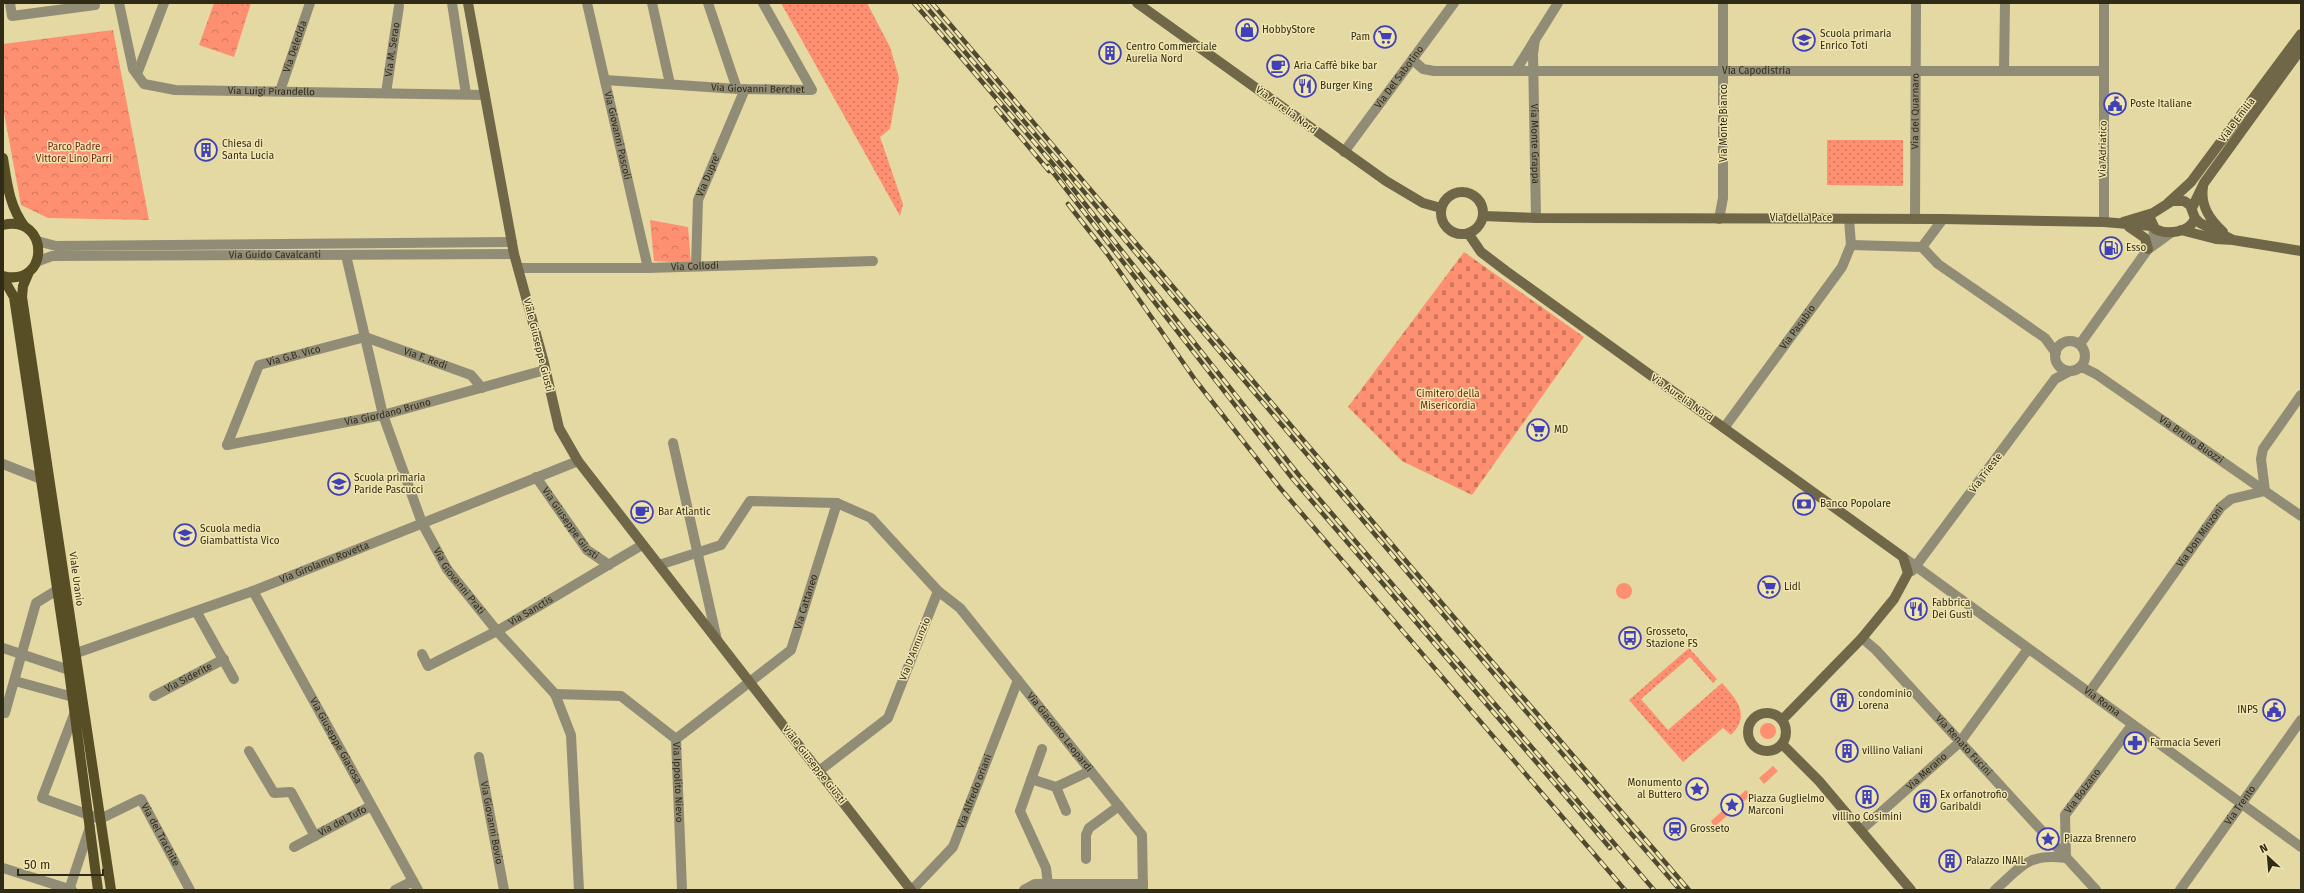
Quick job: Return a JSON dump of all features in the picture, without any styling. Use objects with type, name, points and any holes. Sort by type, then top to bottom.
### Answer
[{"type":"main road","points":[[3,158],[10,199],[16,216],[34,236],[37,242],[39,256],[36,262]]},
{"type":"main road","points":[[3,225],[17,224],[25,227]]},
{"type":"main road","name":"Viale Uranio","points":[[36,262],[29,272],[23,286],[22,297],[71,654],[69,670],[98,890]]},
{"type":"main road","points":[[3,277],[16,278],[29,272]]},
{"type":"main road","name":"Viale Uranio","points":[[3,277],[14,297],[58,590],[71,654],[111,890]]},
{"type":"street","points":[[10,3],[12,16],[95,3]]},
{"type":"street","points":[[119,3],[133,69],[137,74]]},
{"type":"street","points":[[137,74],[164,3]]},
{"type":"street","name":"Via Deledda","points":[[280,91],[310,3]]},
{"type":"street","points":[[452,3],[466,94]]},
{"type":"street","name":"Viale Giuseppe Giusti","points":[[468,3],[514,254],[546,370],[559,428],[578,461],[642,545],[717,640],[749,684],[912,890]]},
{"type":"street","name":"Via Giovanni Pascoli","points":[[587,3],[648,268]]},
{"type":"street","points":[[652,3],[670,84]]},
{"type":"street","points":[[708,3],[741,89]]},
{"type":"street","name":"Via Giovanni Berchet","points":[[605,80],[741,89],[812,90],[763,3]]},
{"type":"street","name":"Via Aurelia Nord","points":[[1137,3],[1403,193],[1423,203],[1441,208]]},
{"type":"street","name":"Via Del Sabotino","points":[[1344,152],[1454,3]]},
{"type":"street","points":[[1516,70],[1558,3]]},
{"type":"street","name":"Via Monte Bianco","points":[[1719,219],[1723,198],[1723,3]]},
{"type":"street","name":"Via del Quarnaro","points":[[1915,219],[1916,3]]},
{"type":"street","points":[[2004,70],[2005,3]]},
{"type":"street","name":"Via Adriatico","points":[[2104,3],[2104,222]]},
{"type":"street","name":"Via M. Serao","points":[[386,93],[399,6]]},
{"type":"street","name":"Viale Emilia","points":[[2168,203],[2191,182],[2301,34]]},
{"type":"street","name":"Via Monte Grappa","points":[[1535,39],[1536,218]]},
{"type":"street","name":"Viale Emilia","points":[[2192,208],[2204,183],[2301,49]]},
{"type":"street","name":"Via Capodistria","points":[[1413,60],[1423,69],[1434,71],[2103,71]]},
{"type":"street","name":"Via Luigi Pirandello","points":[[137,74],[144,84],[175,90],[485,95]]},
{"type":"street","name":"Via Dupre'","points":[[696,266],[698,200],[741,89]]},
{"type":"street","points":[[2204,183],[2203,201],[2208,214],[2233,240]]},
{"type":"street","points":[[1466,192],[1477,198],[1481,203],[1483,216],[1478,227],[1468,233],[1455,233],[1445,226],[1440,214],[1441,208],[1447,197],[1453,193],[1466,192]]},
{"type":"street","points":[[2148,249],[2176,231],[2193,223],[2195,218],[2192,208],[2184,201],[2168,203]]},
{"type":"street","name":"Via della Pace","points":[[2123,224],[2154,213],[2168,203]]},
{"type":"street","points":[[2080,344],[2148,249],[2154,235],[2150,221],[2154,213]]},
{"type":"street","name":"Via della Pace","points":[[1483,216],[1536,218],[1849,218],[2104,222],[2152,227],[2158,230],[2176,231],[2216,239],[2301,249]]},
{"type":"street","name":"Via Pasubio","points":[[1724,428],[1842,267],[1851,245],[1849,218]]},
{"type":"street","name":"Via della Pace","points":[[2195,218],[2233,240]]},
{"type":"street","points":[[1922,247],[1943,219]]},
{"type":"street","points":[[2123,224],[2141,234],[2147,242],[2148,249]]},
{"type":"street","name":"Via Aurelia Nord","points":[[1468,233],[1481,252],[1903,557]]},
{"type":"street","name":"Via Guido Cavalcanti","points":[[37,242],[53,246],[512,242]]},
{"type":"street","points":[[1851,245],[1922,247],[1938,264],[2045,338],[2056,352],[2058,365],[2074,370],[2085,360],[2083,348],[2080,344],[2067,341],[2060,345],[2056,352]]},
{"type":"street","name":"Via Guido Cavalcanti","points":[[36,262],[52,256],[514,254]]},
{"type":"street","name":"Via Giovanni Prati","points":[[346,255],[383,414],[422,522],[447,569],[497,631],[555,694],[571,735],[579,890]]},
{"type":"street","name":"Via Collodi","points":[[518,268],[648,268],[873,261]]},
{"type":"street","name":"Via F. Redi","points":[[365,337],[471,375],[482,388]]},
{"type":"street","name":"Via G.B. Vico","points":[[227,445],[259,365],[365,337]]},
{"type":"street","name":"Via Bruno Buozzi","points":[[2074,370],[2084,368],[2096,374],[2301,516]]},
{"type":"street","name":"Via Giordano Bruno","points":[[227,445],[383,414],[546,370]]},
{"type":"street","name":"Via Trieste","points":[[1782,720],[1862,638],[1894,599],[1906,579],[2055,379],[2074,370]]},
{"type":"street","points":[[2264,490],[2261,459],[2263,449],[2301,395]]},
{"type":"street","name":"Viale Giuseppe Giusti","points":[[672,443],[717,640]]},
{"type":"street","name":"Via Girolamo Rovetta","points":[[71,654],[253,591],[422,522],[578,461]]},
{"type":"street","points":[[3,464],[41,479]]},
{"type":"street","name":"Via Giuseppe Giusti","points":[[536,477],[587,550],[609,565]]},
{"type":"street","name":"Via Don Minzoni","points":[[2090,694],[2222,507],[2231,499],[2264,490]]},
{"type":"street","points":[[659,565],[721,545],[750,501],[837,503],[871,518],[938,591]]},
{"type":"street","name":"Via Cattaneo","points":[[676,739],[791,650],[837,503]]},
{"type":"street","name":"Via Sanctis","points":[[422,654],[428,666],[497,631],[642,545]]},
{"type":"street","points":[[1903,557],[1908,570],[1906,579]]},
{"type":"street","name":"Via Roma","points":[[1903,557],[2301,847]]},
{"type":"street","points":[[3,713],[5,713],[15,681],[36,603],[58,590]]},
{"type":"street","name":"Via Giuseppe Giacosa","points":[[253,591],[415,886]]},
{"type":"street","name":"Via Giacomo Leopardi","points":[[938,591],[960,608],[1142,835],[1143,887]]},
{"type":"street","name":"Via D'Annunzio","points":[[819,771],[888,718],[938,591]]},
{"type":"street","name":"Via Siderite","points":[[196,611],[234,679]]},
{"type":"street","name":"Via Renato Fucini","points":[[1862,638],[1876,650],[2096,890]]},
{"type":"street","points":[[3,648],[69,670]]},
{"type":"street","name":"Via Merano","points":[[1861,830],[1960,742],[2028,648]]},
{"type":"street","name":"Via Siderite","points":[[154,696],[224,659]]},
{"type":"street","name":"Via Alfredo oriani","points":[[912,890],[953,847],[1018,680]]},
{"type":"street","points":[[15,681],[73,697]]},
{"type":"street","name":"Via Ippolito Nievo","points":[[555,694],[621,696],[676,739],[682,890]]},
{"type":"street","points":[[75,712],[42,798],[88,813],[100,819]]},
{"type":"street","points":[[1762,714],[1772,714],[1782,720],[1786,732],[1782,744],[1770,751],[1760,750],[1750,740],[1748,731],[1753,719],[1762,714]]},
{"type":"street","name":"Via Trento","points":[[2180,890],[2301,720]]},
{"type":"street","name":"Via Bolzano","points":[[2066,858],[2065,815],[2132,725]]},
{"type":"street","points":[[1782,744],[1861,830],[1911,890]]},
{"type":"street","points":[[1042,749],[1020,811],[1046,868],[1048,885]]},
{"type":"street","name":"Via del Tufo","points":[[249,751],[274,793],[291,792],[315,836]]},
{"type":"street","name":"Via Giovanni Bovio","points":[[479,756],[504,890]]},
{"type":"street","points":[[1031,779],[1056,787],[1090,771]]},
{"type":"street","points":[[1056,787],[1066,811]]},
{"type":"street","name":"Via del Trachite","points":[[100,819],[141,798],[190,890]]},
{"type":"street","name":"Via del Tufo","points":[[294,847],[371,806]]},
{"type":"street","points":[[1086,859],[1086,834],[1089,828],[1119,806]]},
{"type":"street","points":[[3,868],[70,890],[90,827]]},
{"type":"street","points":[[1995,890],[2031,859],[2048,856],[2066,858]]},
{"type":"street","points":[[1024,890],[1035,884],[1086,887],[1143,887]]},
{"type":"street","points":[[395,890],[415,886]]},
{"type":"green space","points":[[214,3],[251,3],[234,57],[199,45]]},
{"type":"green space","points":[[781,3],[867,3],[890,47],[899,78],[890,129],[880,137],[903,204],[900,216]]},
{"type":"green space","name":"Parco Padre Vittore Lino Parri","points":[[113,30],[149,220],[48,218],[21,205],[3,107],[3,44]]},
{"type":"green space","points":[[1827,140],[1903,140],[1903,186],[1827,185]]},
{"type":"green space","points":[[650,220],[688,227],[691,263],[654,261]]},
{"type":"green space","name":"Cimitero della Misericordia","points":[[1464,252],[1584,337],[1472,495],[1402,461],[1348,407]]},
{"type":"green space","points":[[1621,583],[1627,583],[1632,588],[1630,597],[1627,599],[1621,599],[1616,594],[1616,588]]},
{"type":"green space","points":[[1689,648],[1717,679],[1713,683],[1690,657],[1641,699],[1668,730],[1722,683],[1733,695],[1740,708],[1741,714],[1737,728],[1731,735],[1723,728],[1683,762],[1629,700]]},
{"type":"green space","points":[[1765,723],[1771,723],[1776,728],[1774,737],[1771,739],[1765,739],[1760,734],[1760,728]]},
{"type":"green space","points":[[1773,766],[1778,771],[1764,784],[1759,778]]},
{"type":"green space","points":[[1746,790],[1751,795],[1714,827],[1711,821]]},
{"type":"railway","points":[[914,3],[1059,171],[1298,474],[1654,890]]},
{"type":"railway","points":[[923,3],[1680,890]]},
{"type":"railway","points":[[932,3],[1452,615],[1689,890]]},
{"type":"railway","points":[[996,108],[1049,171]]},
{"type":"railway","points":[[1048,166],[1292,478],[1610,848]]},
{"type":"railway","points":[[1068,204],[1108,255],[1196,381],[1280,488],[1625,890]]},
{"type":"place","name":"HobbyStore","points":[[1247,30]]},
{"type":"place","name":"Pam","points":[[1385,37]]},
{"type":"place","name":"Scuola primaria Enrico Toti","points":[[1804,40]]},
{"type":"place","name":"Centro Commerciale Aurelia Nord","points":[[1110,53]]},
{"type":"place","name":"Aria Caffè bike bar","points":[[1278,66]]},
{"type":"place","name":"Burger King","points":[[1305,86]]},
{"type":"place","name":"Poste Italiane","points":[[2115,104]]},
{"type":"place","name":"Chiesa di Santa Lucia","points":[[206,150]]},
{"type":"place","name":"Esso","points":[[2111,248]]},
{"type":"place","name":"MD","points":[[1538,430]]},
{"type":"place","name":"Scuola primaria Paride Pascucci","points":[[339,484]]},
{"type":"place","name":"Banco Popolare","points":[[1804,504]]},
{"type":"place","name":"Bar Atlantic","points":[[642,512]]},
{"type":"place","name":"Scuola media Giambattista Vico","points":[[185,535]]},
{"type":"place","name":"Lidl","points":[[1769,587]]},
{"type":"place","name":"Fabbrica Dei Gusti","points":[[1916,609]]},
{"type":"place","name":"Grosseto, Stazione FS","points":[[1630,638]]},
{"type":"place","name":"condominio Lorena","points":[[1842,700]]},
{"type":"place","name":"INPS","points":[[2274,710]]},
{"type":"place","name":"Farmacia Severi","points":[[2135,743]]},
{"type":"place","name":"villino Valiani","points":[[1847,751]]},
{"type":"place","name":"Monumento al Buttero","points":[[1697,789]]},
{"type":"place","name":"villino Cosimini","points":[[1867,797]]},
{"type":"place","name":"Ex orfanotrofio Garibaldi","points":[[1925,801]]},
{"type":"place","name":"Piazza Guglielmo Marconi","points":[[1732,805]]},
{"type":"place","name":"Grosseto","points":[[1675,829]]},
{"type":"place","name":"Piazza Brennero","points":[[2048,839]]},
{"type":"place","name":"Palazzo INAIL","points":[[1950,861]]}]
